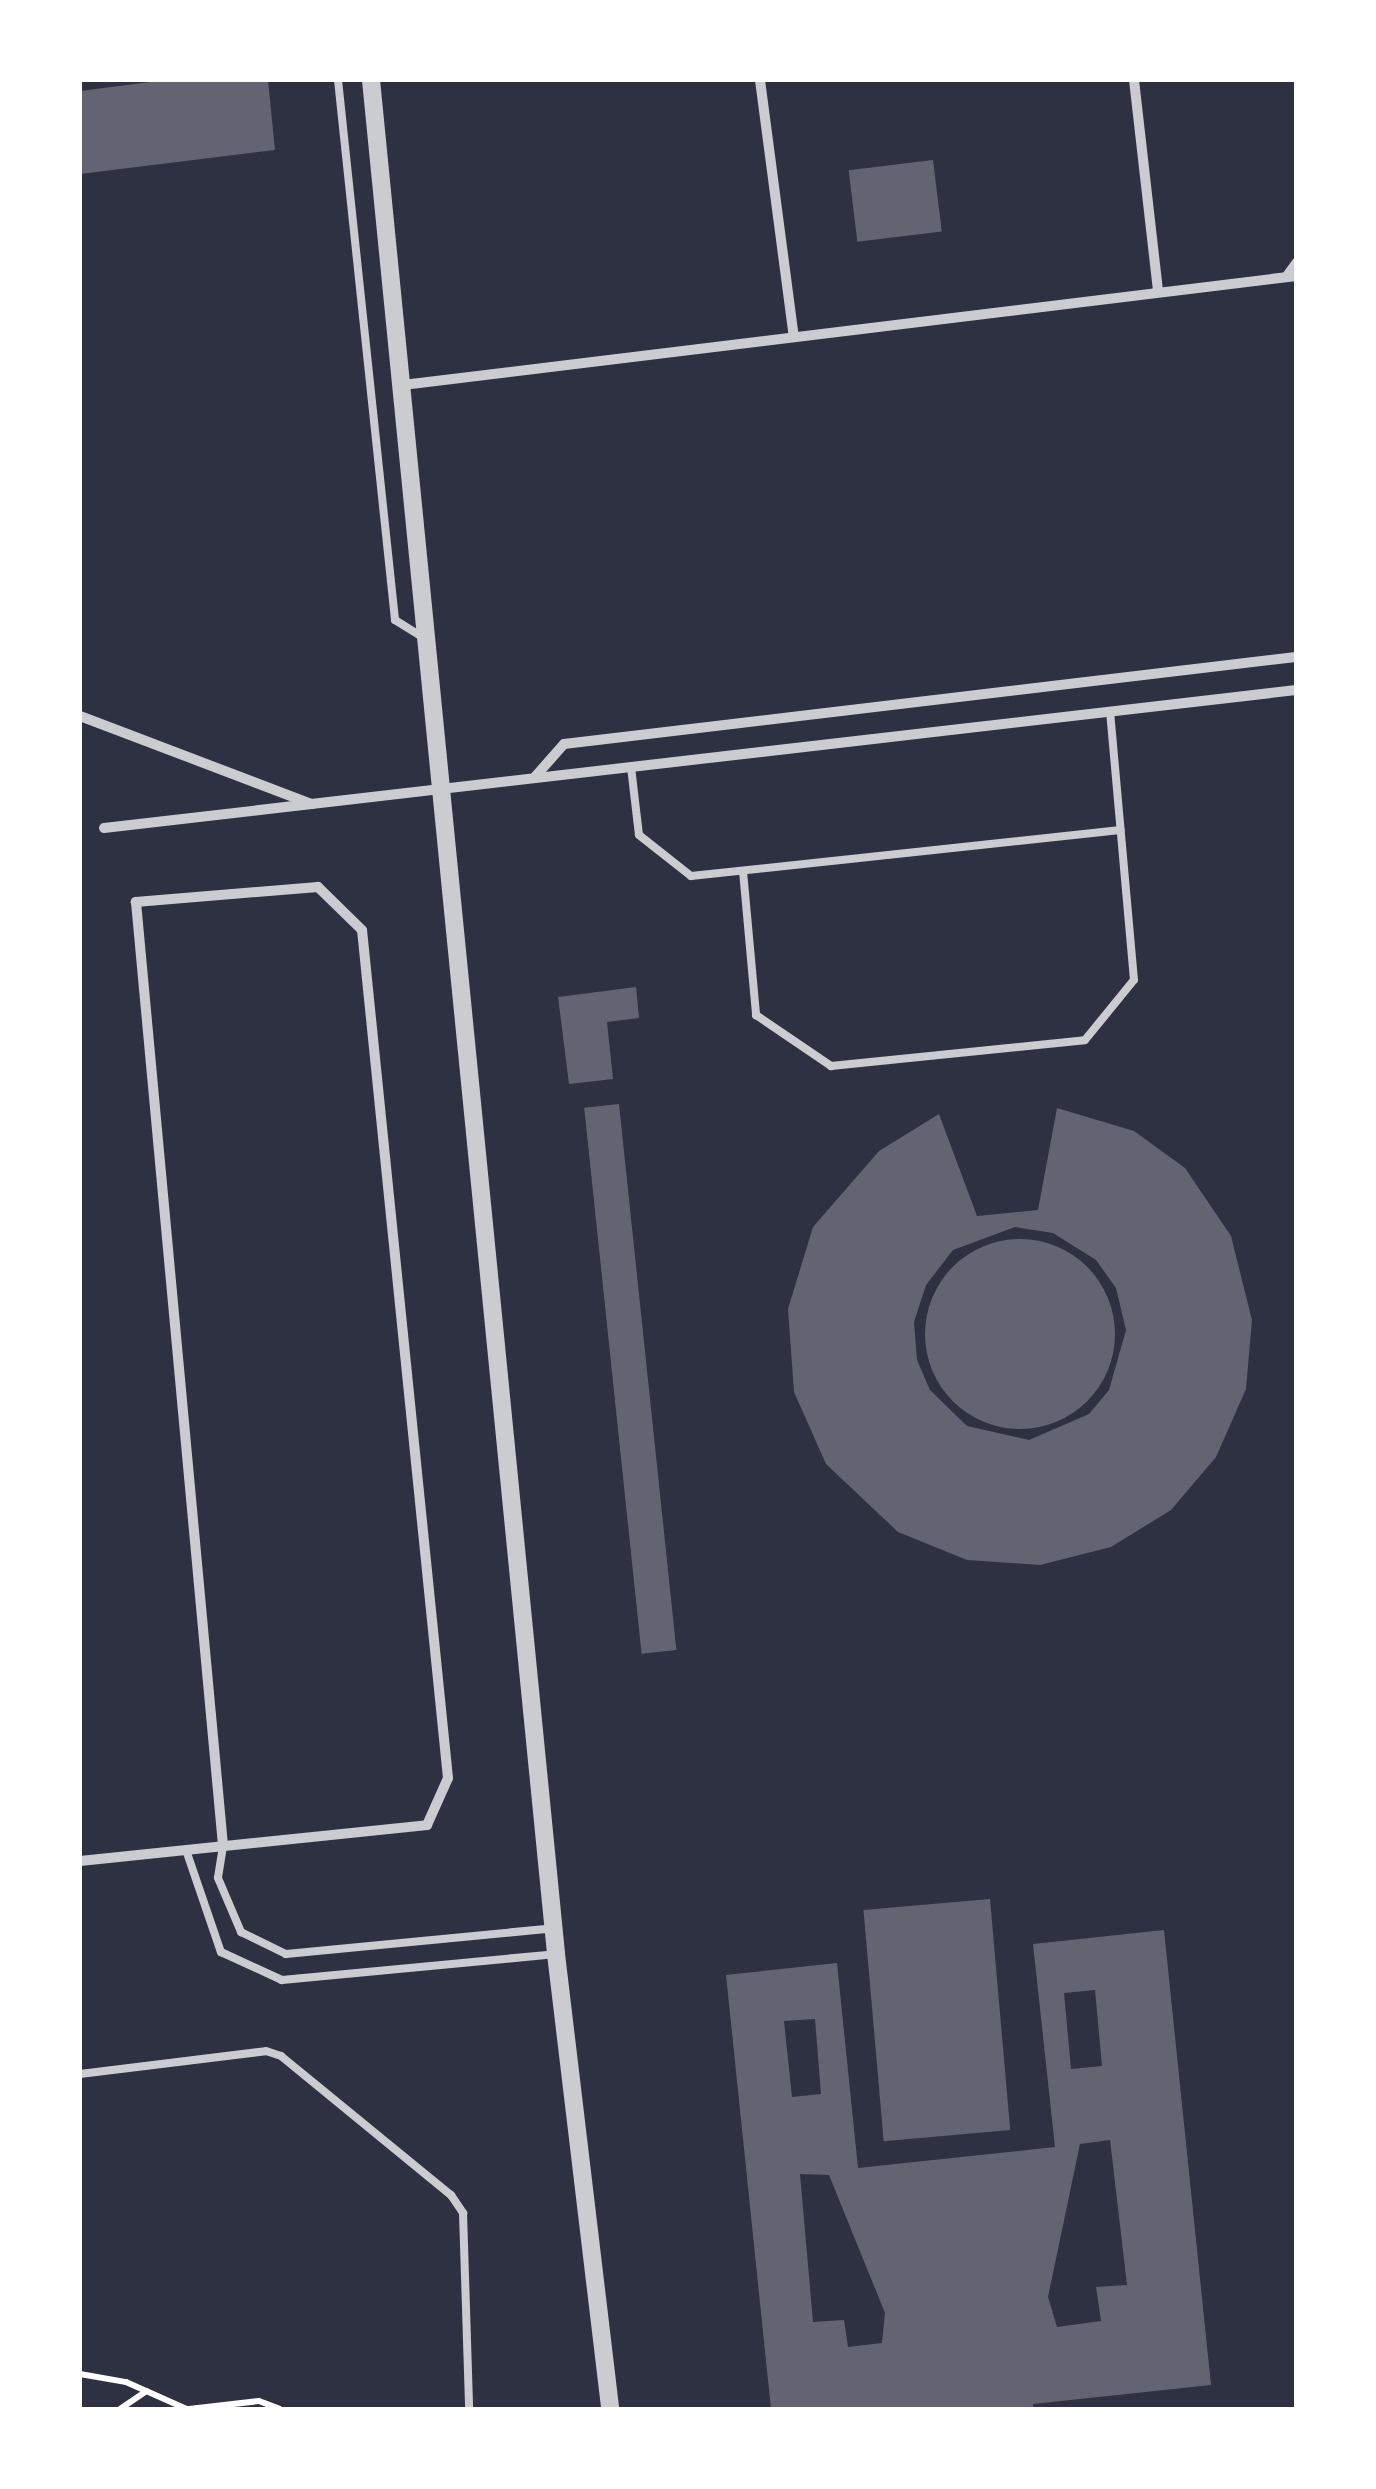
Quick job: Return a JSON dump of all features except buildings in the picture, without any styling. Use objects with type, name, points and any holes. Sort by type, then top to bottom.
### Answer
[{"type":"street","points":[[371,80],[430,642],[556,1954],[610,2409]]},
{"type":"street","points":[[760,80],[794,337]]},
{"type":"street","points":[[1134,80],[1158,290]]},
{"type":"street","points":[[403,386],[1158,290],[1291,277]]},
{"type":"street","points":[[533,779],[564,744],[1296,656]]},
{"type":"street","points":[[104,828],[1296,690]]},
{"type":"street","points":[[80,716],[314,804]]},
{"type":"street","points":[[80,1861],[427,1825],[448,1778],[362,930],[318,886],[136,902],[223,1846]]},
{"type":"lane","points":[[338,80],[394,620],[430,642]]},
{"type":"lane","points":[[1291,277],[1296,262]]},
{"type":"lane","points":[[743,871],[756,1015],[831,1066],[1085,1040],[1134,980],[1110,712]]},
{"type":"lane","points":[[631,767],[639,835],[691,876],[1121,830]]},
{"type":"lane","points":[[223,1846],[218,1878],[241,1932],[286,1954],[554,1928]]},
{"type":"lane","points":[[186,1850],[221,1952],[282,1980],[556,1954]]},
{"type":"lane","points":[[80,2074],[266,2052],[281,2056],[451,2195],[463,2213],[470,2409]]},
{"type":"path","points":[[80,2374],[147,2391],[188,2409],[259,2401],[280,2409]]},
{"type":"path","points":[[120,2409],[147,2391]]}]
